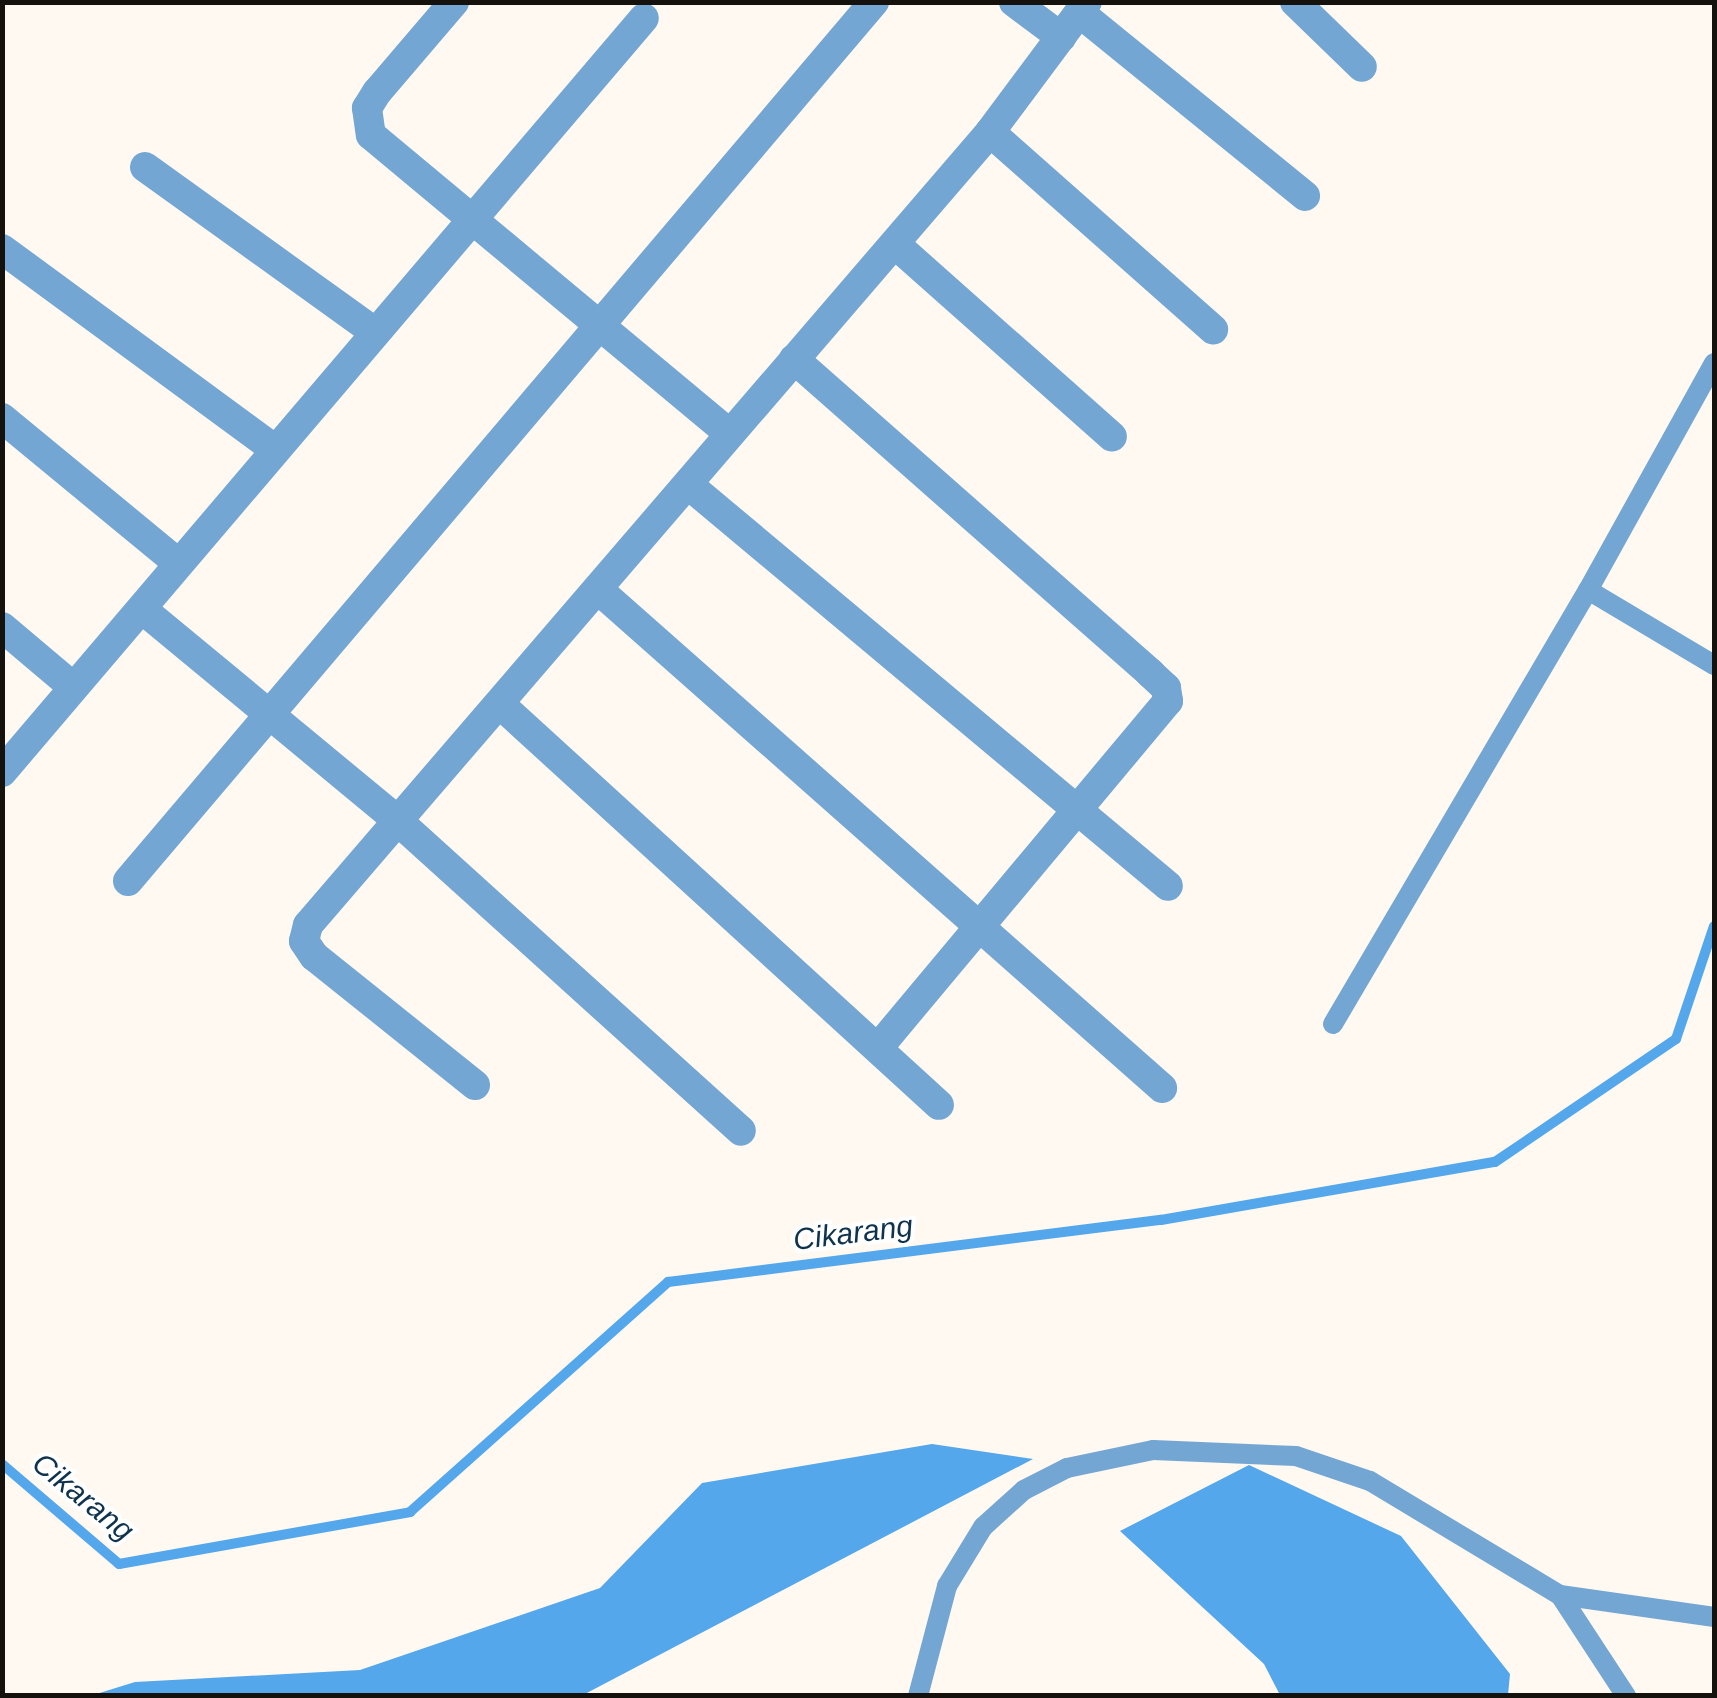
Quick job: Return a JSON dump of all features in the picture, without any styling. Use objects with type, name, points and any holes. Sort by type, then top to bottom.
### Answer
[{"type":"street","points":[[454,2],[377,92],[365,122],[371,135],[476,217],[729,432]]},
{"type":"street","points":[[128,880],[874,2]]},
{"type":"street","points":[[1014,2],[1061,37]]},
{"type":"street","points":[[1296,2],[1362,68]]},
{"type":"street","points":[[475,1085],[314,956],[304,941],[308,926],[600,592],[690,486],[729,432],[990,132],[1083,8],[1306,196]]},
{"type":"street","points":[[2,772],[644,18]]},
{"type":"street","points":[[990,132],[1213,328]]},
{"type":"street","points":[[145,168],[373,332]]},
{"type":"street","points":[[895,244],[1112,437]]},
{"type":"street","points":[[2,249],[274,448]]},
{"type":"street","points":[[794,359],[1166,688],[1162,715],[878,1048]]},
{"type":"street","points":[[2,418],[178,563]]},
{"type":"street","points":[[690,486],[1168,886]]},
{"type":"street","points":[[600,592],[1162,1088]]},
{"type":"street","points":[[142,609],[398,821],[741,1131]]},
{"type":"street","points":[[2,627],[73,687]]},
{"type":"street","points":[[501,704],[940,1105]]},
{"type":"lane","points":[[1333,1024],[1588,590],[1714,363]]},
{"type":"lane","points":[[1588,590],[1714,665]]},
{"type":"lane","points":[[918,1696],[947,1586],[983,1527],[1024,1490],[1066,1468],[1153,1450],[1296,1456],[1370,1481],[1560,1595],[1714,1616]]},
{"type":"lane","points":[[1560,1595],[1626,1696]]},
{"type":"water","points":[[932,1444],[1033,1459],[583,1695],[93,1695],[135,1682],[360,1670],[600,1588],[702,1483]]},
{"type":"water","points":[[1249,1465],[1401,1536],[1510,1674],[1508,1695],[1280,1695],[1264,1664],[1120,1531]]},
{"type":"waterway","name":"Cikarang","points":[[2,1464],[119,1564],[410,1512],[668,1282],[1161,1220],[1495,1162],[1676,1039],[1714,926]]}]
